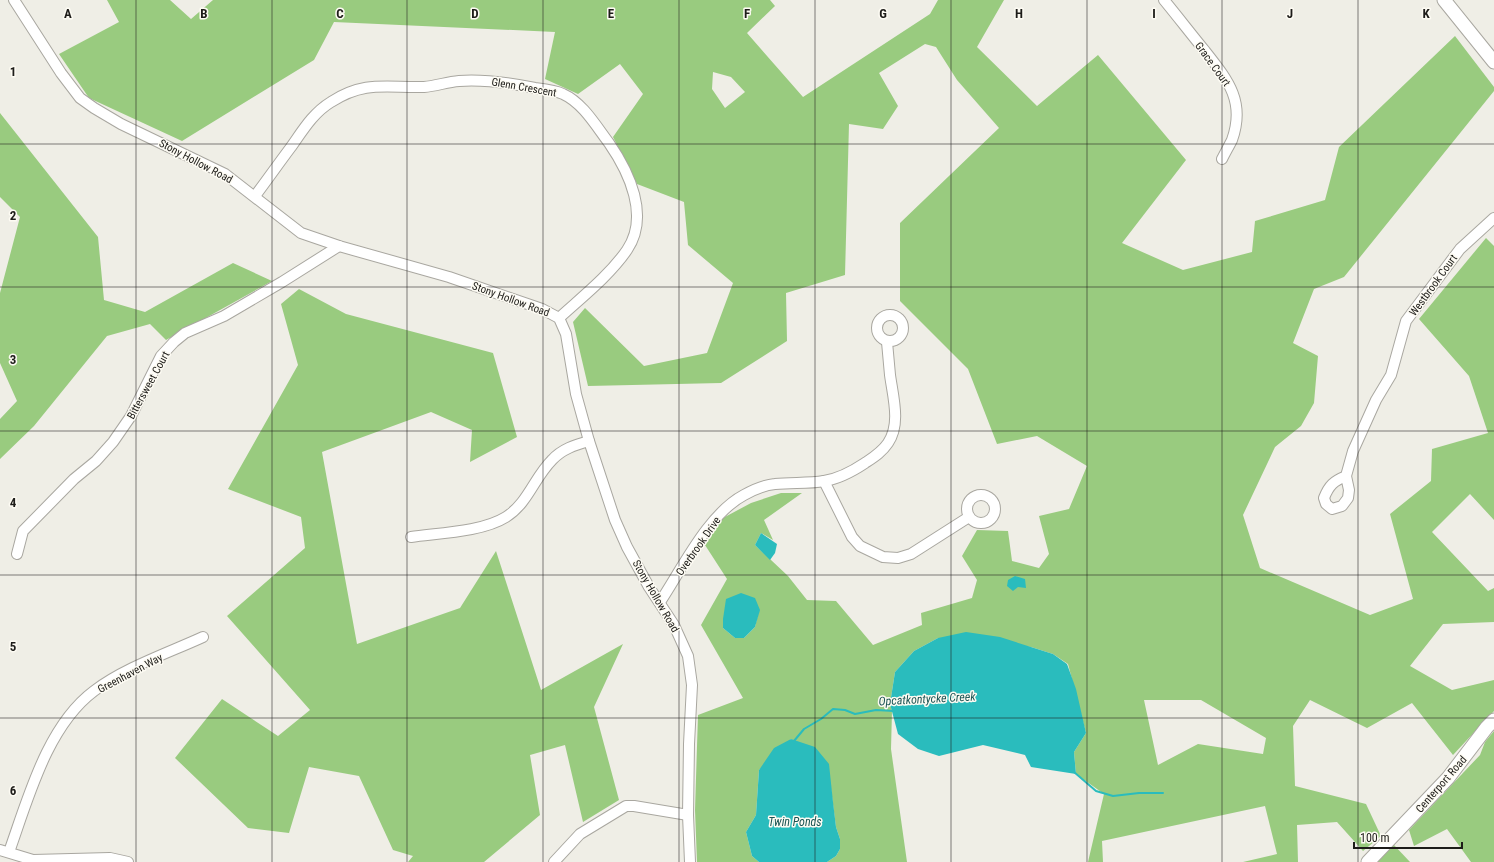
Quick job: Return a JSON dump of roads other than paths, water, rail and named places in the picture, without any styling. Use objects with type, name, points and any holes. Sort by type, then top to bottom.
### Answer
[{"type":"main road","points":[[1444,0],[1494,62]]},
{"type":"main road","name":"Centerport Road","points":[[1368,862],[1448,778],[1494,720]]},
{"type":"street","name":"Stony Hollow Road","points":[[14,0],[61,73],[80,98],[121,124],[225,174],[301,233],[339,246],[449,277],[542,309],[559,318],[566,334],[576,394],[589,441],[615,520],[649,587],[674,625],[688,656],[692,685],[688,815],[690,862]]},
{"type":"street","name":"Grace Court","points":[[1164,0],[1226,79],[1234,94],[1237,112],[1235,126],[1232,140],[1222,159]]},
{"type":"street","name":"Glenn Crescent","points":[[255,196],[313,116],[330,103],[352,91],[372,86],[425,87],[456,81],[480,80],[514,84],[563,94],[574,101],[586,112],[613,149],[632,184],[637,213],[636,225],[628,249],[600,281],[559,318]]},
{"type":"street","name":"Westbrook Court","points":[[1346,476],[1353,451],[1376,400],[1391,376],[1406,321],[1460,249],[1494,218]]},
{"type":"street","name":"Bittersweet Court","points":[[17,554],[23,531],[74,479],[96,461],[113,442],[131,416],[161,356],[174,342],[185,333],[224,316],[339,246]]},
{"type":"street","name":"Overbrook Drive","points":[[660,602],[714,520],[742,496],[759,488],[774,484],[824,481],[840,476],[879,454],[888,442],[893,430],[895,415],[887,342]]},
{"type":"street","points":[[411,537],[480,527],[506,517],[530,493],[552,460],[568,448],[589,441]]},
{"type":"street","points":[[824,481],[852,537],[860,546],[883,558],[898,558],[911,554],[970,517]]},
{"type":"street","name":"Greenhaven Way","points":[[5,851],[47,753],[66,720],[79,705],[94,691],[115,678],[203,637]]},
{"type":"street","points":[[554,862],[580,834],[626,806],[688,815]]},
{"type":"street","points":[[5,851],[33,860],[110,858],[128,862]]},
{"type":"water","points":[[761,533],[777,544],[775,553],[770,560],[755,545]]},
{"type":"water","points":[[1015,576],[1025,579],[1026,588],[1018,587],[1013,591],[1007,586],[1008,580]]},
{"type":"water","points":[[741,593],[755,598],[760,610],[755,627],[744,638],[735,638],[723,628],[723,619],[726,599]]},
{"type":"water","points":[[966,632],[1000,637],[1053,654],[1067,664],[1076,689],[1086,733],[1074,752],[1076,774],[1031,767],[1025,755],[983,745],[939,756],[918,749],[898,734],[890,704],[895,672],[914,651],[938,638]]},
{"type":"water","name":"Twin Ponds","points":[[791,739],[815,747],[829,764],[836,827],[840,839],[840,849],[836,856],[827,862],[759,862],[752,856],[746,832],[756,815],[759,770],[774,748]]},
{"type":"waterway","name":"Opcatkontycke Creek","points":[[794,743],[804,729],[821,719],[833,709],[845,710],[855,714],[876,710],[894,711]]},
{"type":"waterway","name":"Opcatkontycke Creek","points":[[1074,772],[1096,791],[1113,796],[1139,793],[1163,793]]}]
